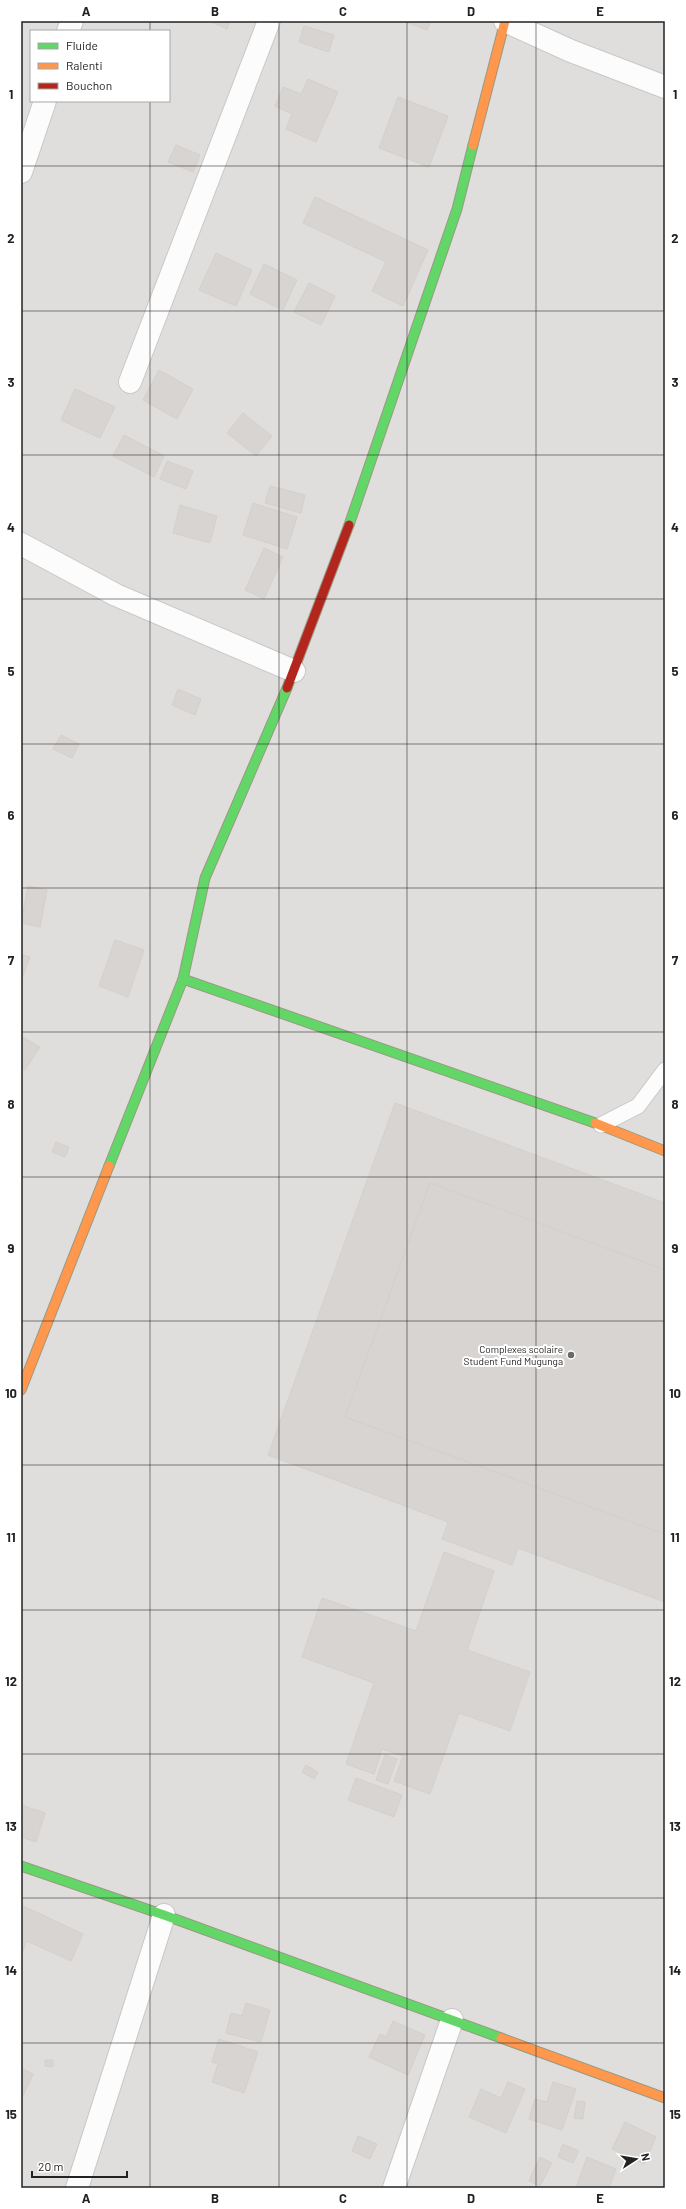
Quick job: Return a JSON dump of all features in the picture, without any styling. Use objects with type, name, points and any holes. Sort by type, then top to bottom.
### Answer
[{"type":"street","points":[[130,382],[269,21]]},
{"type":"street","points":[[21,1390],[183,979],[205,878],[294,672],[337,560],[457,209],[505,21],[571,51],[665,87]]},
{"type":"street","points":[[21,172],[45,102]]},
{"type":"street","points":[[21,544],[116,595],[294,672]]},
{"type":"street","points":[[183,979],[601,1125],[665,1151]]},
{"type":"street","points":[[21,1866],[164,1915],[665,2098]]},
{"type":"street","points":[[77,2188],[164,1915]]},
{"type":"street","points":[[394,2188],[452,2020]]},
{"type":"lane","points":[[601,1125],[638,1106],[665,1070]]},
{"type":"shaded area","points":[[21,21],[665,21],[665,2188],[21,2188]]},
{"type":"building","points":[[209,21],[230,21],[227,29]]},
{"type":"building","points":[[403,21],[431,21],[427,30]]},
{"type":"building","points":[[304,26],[334,35],[329,52],[299,42]]},
{"type":"building","points":[[308,79],[338,92],[316,142],[286,129],[292,114],[275,106],[283,87],[301,94]]},
{"type":"building","points":[[398,97],[448,116],[429,167],[379,148]]},
{"type":"building","points":[[176,145],[200,155],[193,172],[168,162]]},
{"type":"building","points":[[315,197],[428,250],[403,306],[372,291],[386,262],[303,223]]},
{"type":"building","points":[[216,253],[252,270],[236,306],[199,290]]},
{"type":"building","points":[[264,264],[297,280],[283,310],[250,294]]},
{"type":"building","points":[[309,283],[335,296],[321,325],[294,312]]},
{"type":"building","points":[[159,370],[193,389],[177,419],[143,400]]},
{"type":"building","points":[[75,389],[115,407],[100,438],[61,420]]},
{"type":"building","points":[[243,413],[272,436],[256,456],[227,433]]},
{"type":"building","points":[[124,435],[164,456],[154,477],[113,456]]},
{"type":"building","points":[[167,461],[193,471],[186,489],[160,479]]},
{"type":"building","points":[[270,486],[305,495],[301,513],[265,503]]},
{"type":"building","points":[[253,503],[297,517],[287,549],[243,535]]},
{"type":"building","points":[[180,505],[217,516],[210,543],[173,533]]},
{"type":"building","points":[[264,548],[283,557],[264,599],[245,590]]},
{"type":"building","points":[[178,689],[201,699],[195,715],[172,705]]},
{"type":"building","points":[[61,735],[79,744],[72,758],[53,749]]},
{"type":"building","points":[[28,886],[47,890],[40,927],[21,923]]},
{"type":"building","points":[[115,940],[144,950],[128,997],[99,986]]},
{"type":"building","points":[[21,954],[30,957],[21,981]]},
{"type":"building","points":[[21,1036],[40,1047],[25,1070],[21,1068]]},
{"type":"building","points":[[395,1103],[665,1203],[665,1270],[430,1183],[345,1417],[665,1534],[665,1602],[518,1548],[512,1565],[442,1539],[448,1522],[268,1455]]},
{"type":"building","points":[[56,1142],[69,1147],[65,1157],[52,1152]]},
{"type":"building","points":[[430,1183],[665,1270],[665,1534],[345,1417]]},
{"type":"building","points":[[444,1552],[494,1571],[467,1650],[530,1672],[510,1731],[459,1713],[430,1794],[394,1781],[403,1756],[382,1749],[374,1774],[346,1764],[374,1683],[302,1657],[322,1598],[416,1631]]},
{"type":"building","points":[[385,1755],[397,1759],[388,1784],[376,1780]]},
{"type":"building","points":[[306,1765],[318,1772],[314,1779],[302,1772]]},
{"type":"building","points":[[356,1778],[402,1795],[394,1817],[348,1800]]},
{"type":"building","points":[[21,1805],[45,1813],[36,1842],[21,1837]]},
{"type":"building","points":[[21,1905],[83,1934],[71,1961],[27,1941],[21,1955]]},
{"type":"building","points":[[246,2003],[270,2010],[261,2042],[226,2033],[231,2013],[242,2016]]},
{"type":"building","points":[[393,2021],[425,2035],[408,2075],[369,2057],[380,2034],[386,2037]]},
{"type":"building","points":[[219,2039],[258,2052],[244,2093],[212,2082],[218,2064],[212,2062]]},
{"type":"building","points":[[45,2060],[53,2060],[53,2067],[45,2066]]},
{"type":"building","points":[[21,2068],[33,2074],[23,2096],[21,2095]]},
{"type":"building","points":[[508,2082],[525,2089],[506,2133],[469,2117],[481,2089],[501,2098]]},
{"type":"building","points":[[553,2082],[576,2089],[562,2130],[529,2119],[535,2099],[547,2102]]},
{"type":"building","points":[[577,2101],[585,2102],[583,2119],[574,2118]]},
{"type":"building","points":[[625,2122],[656,2137],[644,2164],[612,2149]]},
{"type":"building","points":[[358,2136],[377,2144],[370,2159],[352,2151]]},
{"type":"building","points":[[563,2144],[579,2151],[573,2163],[558,2157]]},
{"type":"building","points":[[540,2157],[552,2163],[540,2186],[529,2181]]},
{"type":"building","points":[[587,2157],[616,2169],[609,2188],[576,2188]]},
{"type":"traffic: fast","points":[[349,525],[457,209],[473,145]]},
{"type":"traffic: fast","points":[[109,1166],[183,979],[205,878],[287,688]]},
{"type":"traffic: fast","points":[[183,979],[595,1123]]},
{"type":"traffic: fast","points":[[21,1866],[164,1915],[501,2038]]},
{"type":"traffic: slow","points":[[473,145],[505,21]]},
{"type":"traffic: slow","points":[[595,1123],[665,1151]]},
{"type":"traffic: slow","points":[[21,1390],[109,1166]]},
{"type":"traffic: slow","points":[[501,2038],[665,2098]]},
{"type":"traffic: jam","points":[[287,688],[349,525]]},
{"type":"place","name":"Complexes scolaire Student Fund Mugunga","points":[[571,1355]]}]
